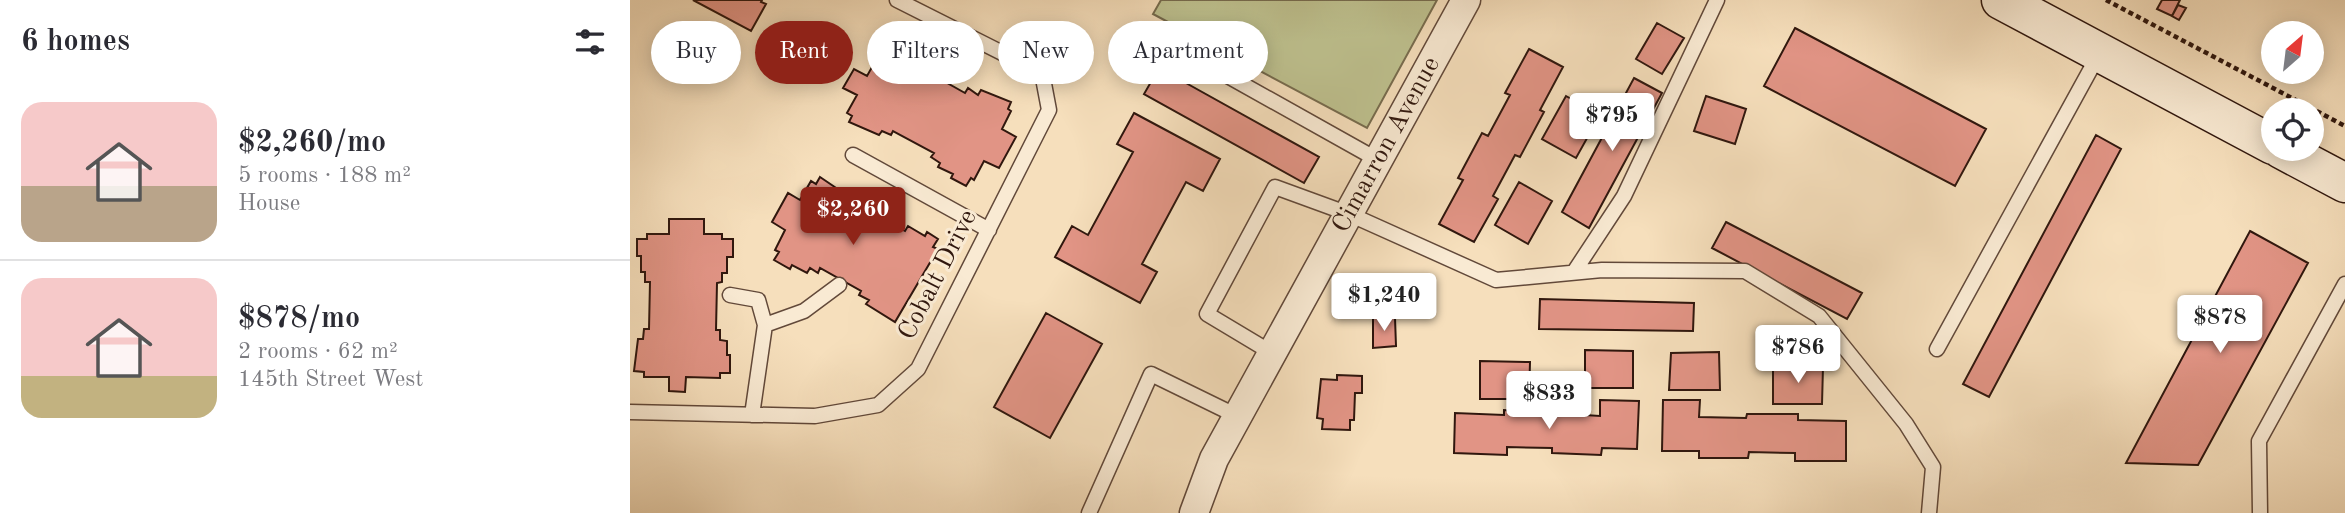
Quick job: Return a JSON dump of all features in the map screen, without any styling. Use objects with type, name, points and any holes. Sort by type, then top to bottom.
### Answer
[{"type":"street","name":"Cimarron Avenue","points":[[1194,513],[1214,458],[1466,0]]},
{"type":"street","points":[[2001,0],[2261,139]]},
{"type":"street","points":[[2304,161],[2345,183]]},
{"type":"lane","name":"Cobalt Drive","points":[[630,412],[815,416],[878,405],[918,369],[1049,110],[1042,74],[897,0]]},
{"type":"lane","points":[[1574,272],[1624,196],[1717,0]]},
{"type":"lane","points":[[1937,349],[2100,52]]},
{"type":"lane","points":[[1242,84],[1378,160]]},
{"type":"lane","points":[[853,155],[989,230]]},
{"type":"lane","points":[[1272,353],[1207,314],[1275,187],[1349,214],[1496,280],[1602,270],[1745,271],[1819,316],[1906,425],[1933,467],[1929,513]]},
{"type":"lane","points":[[2260,513],[2259,441],[2345,284]]},
{"type":"lane","points":[[765,325],[804,311],[839,285]]},
{"type":"lane","points":[[730,295],[758,300],[765,325],[752,415]]},
{"type":"lane","points":[[1089,513],[1151,374],[1237,416]]},
{"type":"path","points":[[2106,0],[2345,126]]},
{"type":"green space","points":[[1161,0],[1437,0],[1367,128],[1268,75],[1268,21],[1166,21],[1153,14]]},
{"type":"building","points":[[693,0],[762,0],[761,2],[766,4],[751,31],[741,26],[741,21],[732,21]]},
{"type":"building","points":[[2162,0],[2180,0],[2172,16],[2157,9]]},
{"type":"building","points":[[2178,5],[2186,8],[2179,20],[2172,16]]},
{"type":"building","points":[[1657,23],[1684,38],[1662,74],[1636,59]]},
{"type":"building","points":[[1795,28],[1986,129],[1955,186],[1764,86]]},
{"type":"building","points":[[1529,49],[1563,67],[1540,110],[1544,112],[1520,157],[1515,155],[1493,196],[1498,199],[1474,242],[1439,224],[1463,180],[1458,178],[1482,133],[1488,136],[1510,95],[1505,93]]},
{"type":"building","points":[[854,69],[867,76],[867,84],[949,84],[965,93],[968,88],[978,95],[981,90],[1011,102],[1008,109],[1011,111],[1002,129],[1016,137],[999,168],[984,161],[974,180],[971,178],[966,186],[951,178],[953,174],[938,167],[940,163],[931,157],[934,153],[893,131],[891,135],[882,131],[879,135],[849,122],[852,116],[847,113],[857,95],[843,88],[845,84],[853,84]]},
{"type":"building","points":[[1634,78],[1662,93],[1589,228],[1562,212]]},
{"type":"building","points":[[1150,84],[1188,84],[1319,157],[1304,183],[1144,94]]},
{"type":"building","points":[[1566,96],[1600,115],[1576,158],[1542,139]]},
{"type":"building","points":[[1706,96],[1746,109],[1735,144],[1694,131]]},
{"type":"building","points":[[1134,113],[1220,159],[1203,191],[1186,182],[1142,264],[1157,272],[1140,303],[1055,257],[1072,226],[1088,235],[1133,152],[1117,144]]},
{"type":"building","points":[[2096,135],[2121,149],[1989,397],[1963,384]]},
{"type":"building","points":[[820,177],[848,196],[846,200],[855,205],[853,209],[893,231],[896,226],[905,231],[908,226],[925,236],[927,232],[938,239],[933,247],[938,249],[895,322],[866,304],[869,300],[859,295],[861,291],[820,268],[818,273],[810,268],[807,273],[792,265],[790,269],[774,260],[779,252],[775,250],[785,230],[772,222],[788,193],[800,200],[811,181],[816,184]]},
{"type":"building","points":[[1519,182],[1552,201],[1528,244],[1495,225]]},
{"type":"building","points":[[669,219],[704,219],[704,234],[722,234],[722,239],[733,239],[733,257],[727,257],[727,273],[722,273],[722,282],[717,283],[716,330],[720,330],[720,340],[727,341],[730,373],[720,373],[720,378],[686,377],[685,392],[669,391],[669,377],[644,377],[644,372],[634,371],[638,339],[643,339],[644,329],[649,329],[650,282],[645,282],[645,272],[641,272],[637,239],[647,239],[647,234],[669,234]]},
{"type":"building","points":[[1726,222],[1862,293],[1847,319],[1712,248]]},
{"type":"building","points":[[2250,231],[2308,263],[2198,465],[2126,463]]},
{"type":"building","points":[[1540,299],[1694,303],[1693,331],[1539,329]]},
{"type":"building","points":[[1046,313],[1102,344],[1050,438],[994,407]]},
{"type":"building","points":[[1373,318],[1395,318],[1396,346],[1373,348]]},
{"type":"building","points":[[1585,350],[1633,351],[1633,388],[1585,388]]},
{"type":"building","points":[[1719,352],[1720,390],[1669,390],[1671,353]]},
{"type":"building","points":[[1480,361],[1530,362],[1529,399],[1480,399]]},
{"type":"building","points":[[1773,366],[1823,367],[1822,404],[1773,404]]},
{"type":"building","points":[[1337,375],[1362,376],[1362,393],[1355,393],[1354,420],[1350,420],[1350,430],[1322,429],[1323,419],[1317,418],[1321,379],[1337,380]]},
{"type":"building","points":[[1600,400],[1639,401],[1637,449],[1602,448],[1601,455],[1552,453],[1552,448],[1507,447],[1507,455],[1454,453],[1455,413],[1504,415],[1504,410],[1600,416]]},
{"type":"building","points":[[1663,400],[1700,400],[1699,417],[1746,418],[1747,414],[1798,414],[1798,420],[1846,421],[1846,461],[1795,461],[1795,453],[1749,452],[1748,458],[1699,458],[1699,451],[1662,451]]}]
